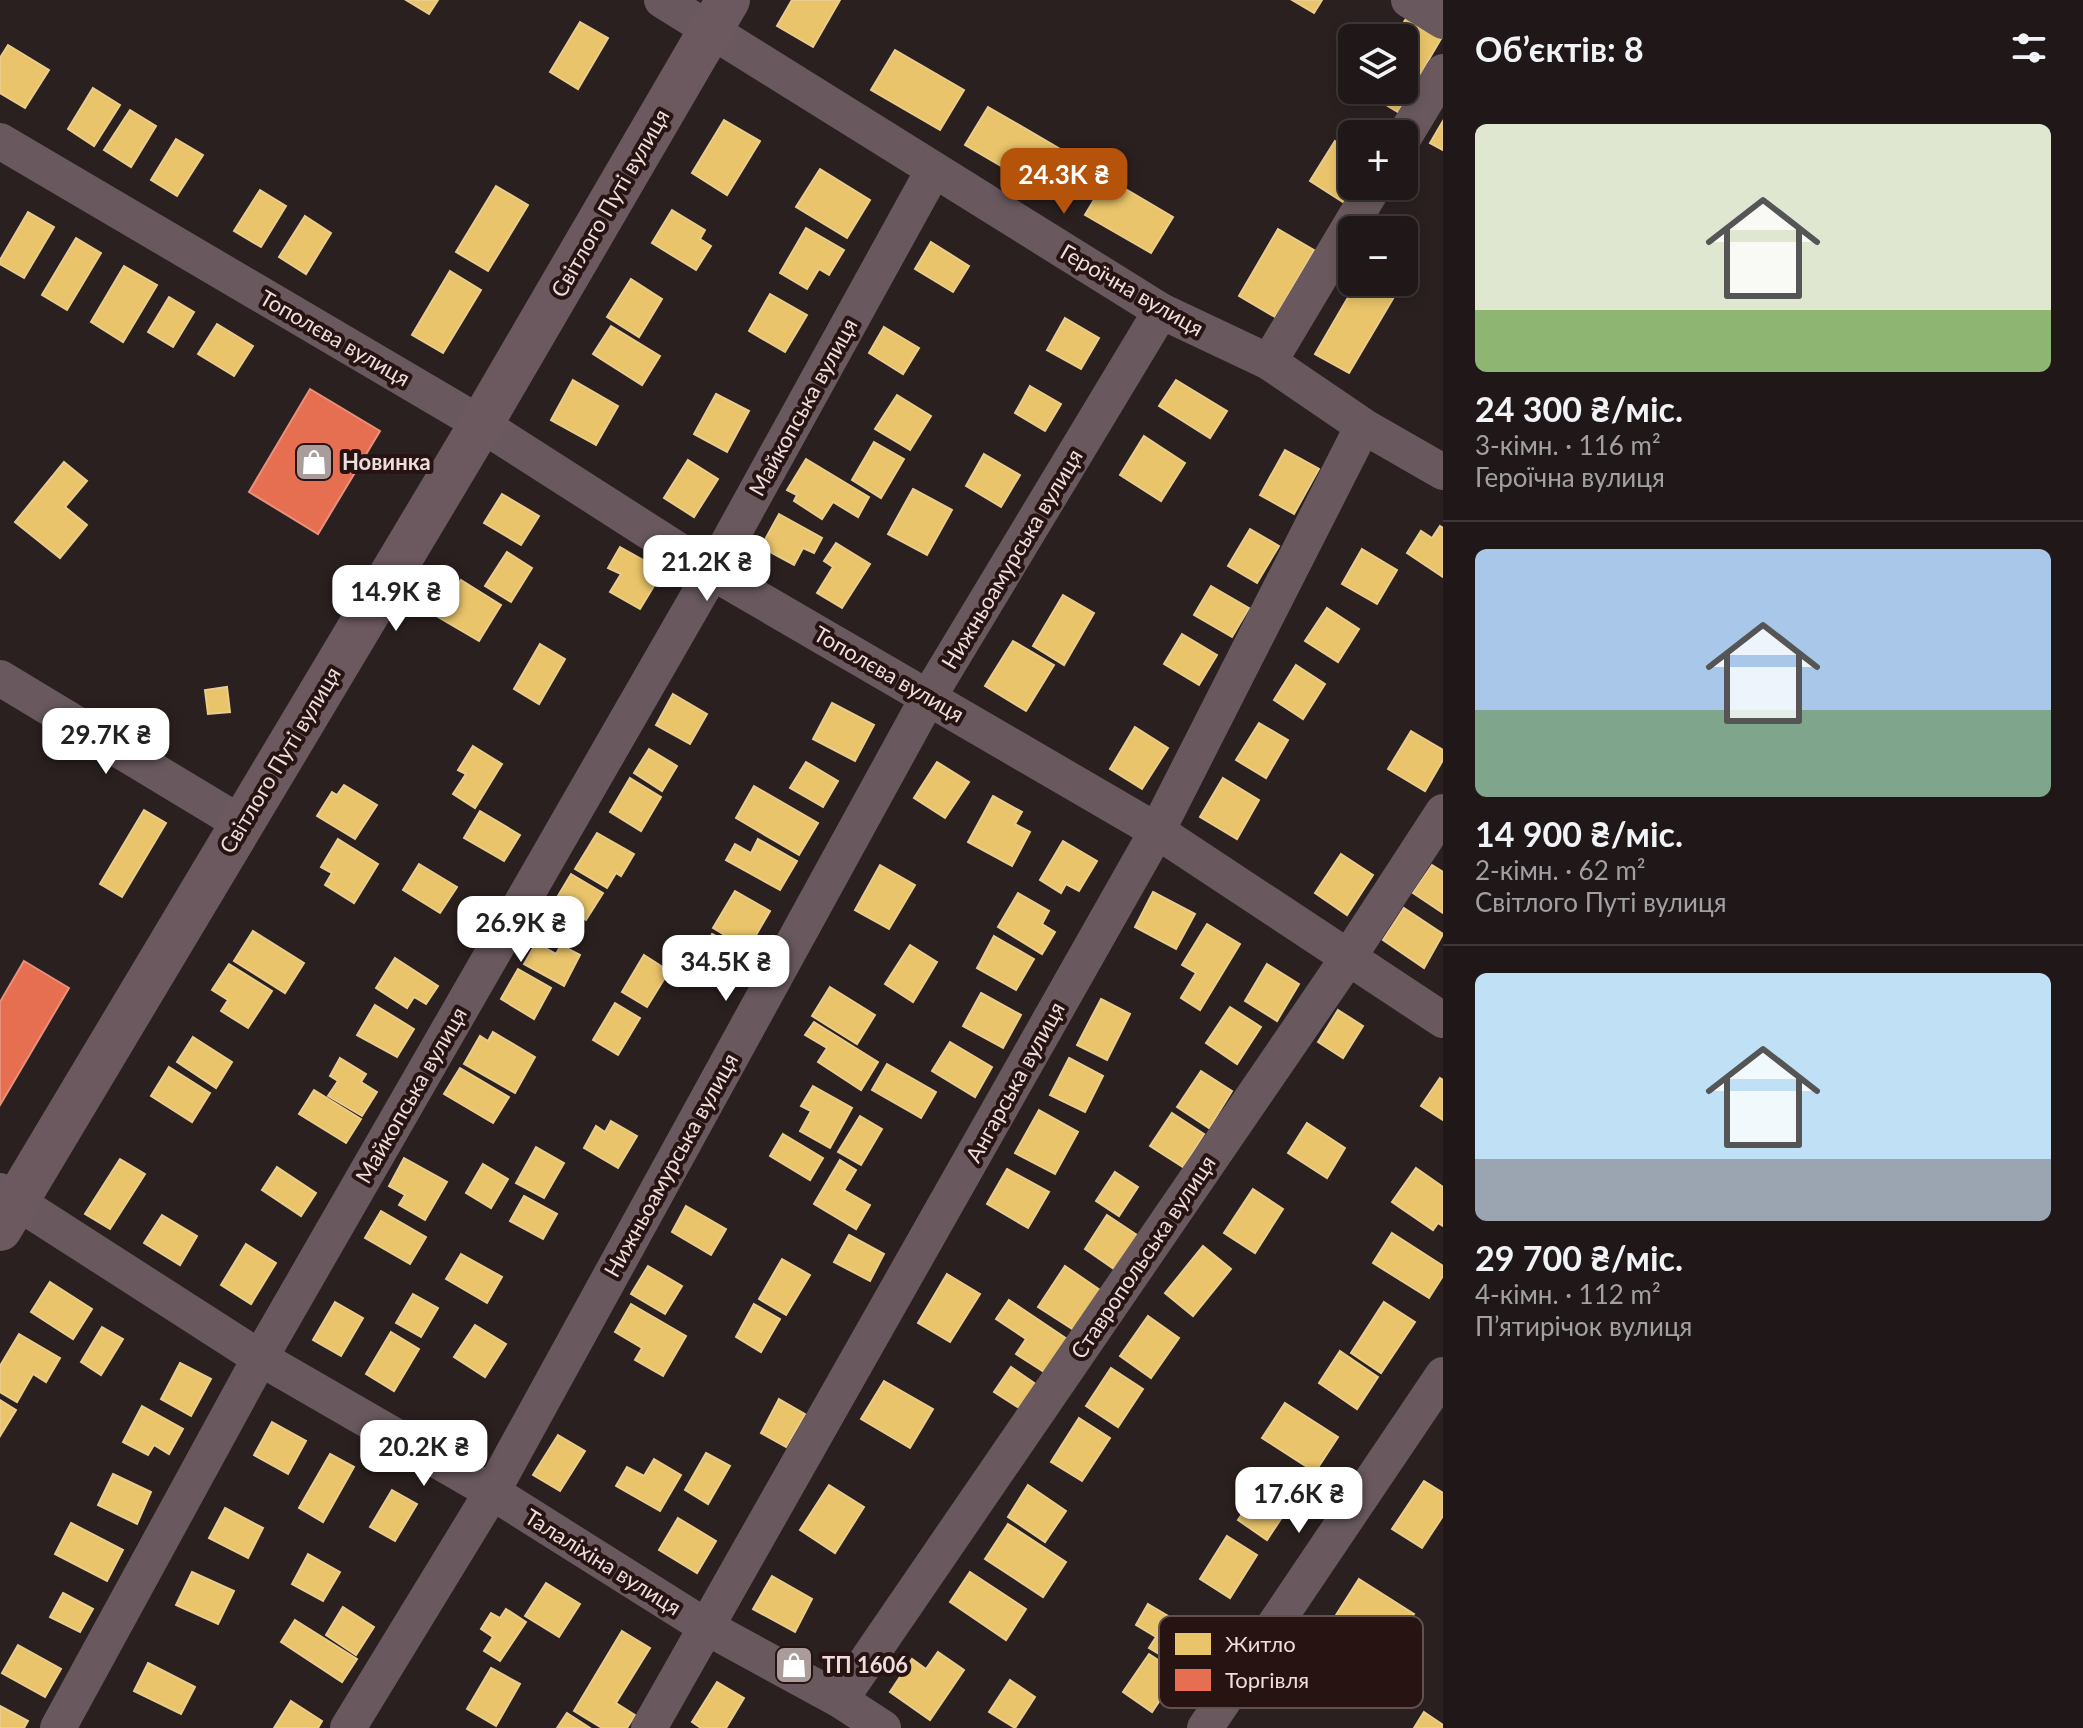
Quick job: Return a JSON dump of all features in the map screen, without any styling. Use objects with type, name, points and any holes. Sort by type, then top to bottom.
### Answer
[{"type":"main road","name":"Світлого Путі вулиця","points":[[6,1207],[242,824],[720,15]]},
{"type":"street","name":"Героїчна вулиця","points":[[662,0],[720,15],[933,171],[1161,311],[1269,362],[1363,426],[1443,472]]},
{"type":"street","points":[[1409,0],[1443,21]]},
{"type":"street","points":[[1414,120],[1443,72]]},
{"type":"street","name":"Тополєва вулиця","points":[[0,141],[481,424],[712,572],[1157,831],[1443,1020]]},
{"type":"street","name":"Майкопська вулиця","points":[[58,1728],[260,1358],[712,572],[933,171]]},
{"type":"street","points":[[1269,362],[1366,200]]},
{"type":"street","name":"Нижньоамурська вулиця","points":[[348,1728],[492,1492],[929,696],[1161,311]]},
{"type":"street","name":"Ангарська вулиця","points":[[649,1728],[1157,831],[1363,426]]},
{"type":"street","points":[[0,678],[242,824]]},
{"type":"street","name":"Ставропольська вулиця","points":[[840,1700],[1348,958],[1443,812]]},
{"type":"street","name":"Талаліхіна вулиця","points":[[6,1207],[492,1492],[708,1628],[840,1700],[883,1728]]},
{"type":"street","points":[[1281,1616],[1443,1375]]},
{"type":"street","points":[[1205,1728],[1218,1708]]},
{"type":"building: Житло","points":[[406,0],[438,0],[429,14]]},
{"type":"building: Житло","points":[[792,0],[840,0],[813,47],[777,26]]},
{"type":"building: Житло","points":[[1292,0],[1322,0],[1314,13]]},
{"type":"building: Житло","points":[[1407,17],[1442,37],[1418,78],[1418,24],[1403,24]]},
{"type":"building: Житло","points":[[580,22],[608,38],[578,89],[550,72]]},
{"type":"building: Житло","points":[[8,45],[49,70],[25,108],[0,93],[0,58]]},
{"type":"building: Житло","points":[[895,50],[964,90],[940,130],[871,90]]},
{"type":"building: Житло","points":[[93,88],[120,105],[94,146],[68,129]]},
{"type":"building: Житло","points":[[1385,104],[1403,104],[1398,112]]},
{"type":"building: Житло","points":[[988,107],[1062,150],[1039,188],[965,145]]},
{"type":"building: Житло","points":[[130,110],[156,126],[131,167],[104,150]]},
{"type":"building: Житло","points":[[724,120],[760,141],[727,195],[692,173]]},
{"type":"building: Житло","points":[[1443,121],[1443,150],[1430,143]]},
{"type":"building: Житло","points":[[176,139],[203,155],[177,196],[151,180]]},
{"type":"building: Житло","points":[[1335,141],[1338,143],[1338,199],[1310,181]]},
{"type":"building: Житло","points":[[820,169],[870,200],[847,238],[796,207]]},
{"type":"building: Житло","points":[[1107,178],[1173,217],[1151,253],[1085,215]]},
{"type":"building: Житло","points":[[496,186],[528,205],[488,271],[456,252]]},
{"type":"building: Житло","points":[[260,190],[286,206],[261,247],[234,231]]},
{"type":"building: Житло","points":[[672,210],[705,230],[700,239],[711,246],[696,270],[652,243]]},
{"type":"building: Житло","points":[[28,212],[54,227],[24,278],[0,264],[0,260]]},
{"type":"building: Житло","points":[[305,216],[331,233],[306,274],[279,257]]},
{"type":"building: Житло","points":[[806,228],[844,250],[829,275],[819,269],[807,289],[780,273]]},
{"type":"building: Житло","points":[[1278,229],[1314,250],[1275,317],[1239,296]]},
{"type":"building: Житло","points":[[76,238],[101,253],[67,310],[42,295]]},
{"type":"building: Житло","points":[[931,242],[969,266],[953,292],[915,269]]},
{"type":"building: Житло","points":[[124,266],[157,285],[123,342],[91,322]]},
{"type":"building: Житло","points":[[450,271],[481,290],[443,353],[412,335]]},
{"type":"building: Житло","points":[[631,279],[662,299],[639,337],[607,317]]},
{"type":"building: Житло","points":[[770,294],[807,315],[785,352],[749,331]]},
{"type":"building: Житло","points":[[1349,296],[1394,296],[1349,373],[1315,354]]},
{"type":"building: Житло","points":[[169,297],[194,312],[173,347],[148,332]]},
{"type":"building: Житло","points":[[1065,318],[1099,338],[1081,369],[1047,350]]},
{"type":"building: Житло","points":[[217,324],[253,346],[234,376],[198,354]]},
{"type":"building: Житло","points":[[611,326],[660,356],[642,385],[593,354]]},
{"type":"building: Житло","points":[[884,327],[919,348],[903,374],[869,353]]},
{"type":"building: Житло","points":[[573,380],[618,406],[596,445],[551,420]]},
{"type":"building: Житло","points":[[1176,380],[1227,411],[1210,438],[1159,406]]},
{"type":"building: Житло","points":[[1030,386],[1061,404],[1045,431],[1015,413]]},
{"type":"building: Житло","points":[[716,394],[749,411],[727,452],[694,434]]},
{"type":"building: Житло","points":[[897,395],[931,416],[910,450],[875,429]]},
{"type":"building: Житло","points":[[1144,436],[1185,463],[1161,501],[1120,475]]},
{"type":"building: Житло","points":[[874,442],[904,459],[881,498],[852,480]]},
{"type":"building: Житло","points":[[1285,450],[1319,469],[1294,514],[1260,495]]},
{"type":"building: Житло","points":[[984,454],[1020,475],[1001,507],[966,486]]},
{"type":"building: Житло","points":[[806,459],[869,497],[858,517],[833,502],[822,519],[794,501],[797,495],[787,490]]},
{"type":"building: Житло","points":[[688,460],[718,479],[694,517],[664,498]]},
{"type":"building: Житло","points":[[64,462],[87,481],[65,507],[87,525],[60,558],[15,522]]},
{"type":"building: Житло","points":[[913,489],[952,510],[927,555],[888,534]]},
{"type":"building: Житло","points":[[502,494],[539,516],[521,545],[484,523]]},
{"type":"building: Житло","points":[[779,514],[822,538],[814,553],[803,548],[794,565],[761,547]]},
{"type":"building: Житло","points":[[1440,526],[1443,528],[1443,577],[1407,553],[1421,531],[1432,538]]},
{"type":"building: Житло","points":[[1250,529],[1279,546],[1257,583],[1228,566]]},
{"type":"building: Житло","points":[[836,543],[870,564],[842,608],[817,593],[833,567],[824,561]]},
{"type":"building: Житло","points":[[620,547],[663,571],[640,609],[610,592],[621,574],[608,568]]},
{"type":"building: Житло","points":[[1362,549],[1397,570],[1377,604],[1342,584]]},
{"type":"building: Житло","points":[[507,552],[532,568],[511,602],[485,586]]},
{"type":"building: Житло","points":[[461,580],[501,605],[479,641],[438,617]]},
{"type":"building: Житло","points":[[1211,586],[1249,608],[1232,637],[1194,615]]},
{"type":"building: Житло","points":[[1063,595],[1094,613],[1064,665],[1033,646]]},
{"type":"building: Житло","points":[[1327,608],[1359,629],[1338,662],[1305,641]]},
{"type":"building: Житло","points":[[1182,634],[1217,655],[1199,685],[1164,664]]},
{"type":"building: Житло","points":[[1013,641],[1054,665],[1026,711],[985,686]]},
{"type":"building: Житло","points":[[540,644],[565,659],[539,704],[514,689]]},
{"type":"building: Житло","points":[[1296,665],[1325,684],[1303,719],[1274,700]]},
{"type":"building: Житло","points":[[227,687],[230,712],[208,714],[205,690]]},
{"type":"building: Житло","points":[[673,694],[707,714],[690,744],[656,725]]},
{"type":"building: Житло","points":[[832,703],[874,725],[855,761],[813,739]]},
{"type":"building: Житло","points":[[1259,723],[1288,740],[1266,778],[1236,760]]},
{"type":"building: Житло","points":[[1135,727],[1168,748],[1142,789],[1110,769]]},
{"type":"building: Житло","points":[[1411,731],[1443,750],[1443,760],[1425,791],[1388,769]]},
{"type":"building: Житло","points":[[473,746],[502,764],[475,808],[453,794],[466,774],[458,770]]},
{"type":"building: Житло","points":[[649,749],[677,766],[662,791],[634,773]]},
{"type":"building: Житло","points":[[806,762],[838,781],[823,807],[790,788]]},
{"type":"building: Житло","points":[[937,762],[969,782],[945,818],[914,798]]},
{"type":"building: Житло","points":[[630,778],[661,797],[641,831],[610,812]]},
{"type":"building: Житло","points":[[1223,778],[1259,800],[1237,839],[1200,817]]},
{"type":"building: Житло","points":[[344,785],[377,805],[355,839],[317,816],[332,792],[337,795]]},
{"type":"building: Житло","points":[[754,786],[818,823],[799,855],[736,818]]},
{"type":"building: Житло","points":[[993,796],[1022,812],[1015,824],[1030,832],[1012,866],[968,842]]},
{"type":"building: Житло","points":[[144,810],[166,823],[122,897],[100,884]]},
{"type":"building: Житло","points":[[480,811],[520,835],[504,861],[464,838]]},
{"type":"building: Житло","points":[[597,833],[634,854],[621,876],[616,873],[607,888],[575,869]]},
{"type":"building: Житло","points":[[338,839],[378,864],[354,903],[325,885],[332,873],[321,867]]},
{"type":"building: Житло","points":[[758,839],[797,861],[780,890],[726,860],[735,844],[751,853]]},
{"type":"building: Житло","points":[[1063,841],[1097,861],[1079,891],[1066,884],[1061,893],[1040,880]]},
{"type":"building: Житло","points":[[1341,854],[1373,875],[1347,915],[1315,893]]},
{"type":"building: Житло","points":[[419,864],[457,887],[440,913],[403,890]]},
{"type":"building: Житло","points":[[880,865],[915,885],[889,929],[855,910]]},
{"type":"building: Житло","points":[[1432,865],[1443,872],[1443,913],[1413,893]]},
{"type":"building: Житло","points":[[571,874],[603,893],[586,920],[555,901]]},
{"type":"building: Житло","points":[[735,891],[770,911],[748,949],[713,928]]},
{"type":"building: Житло","points":[[1153,892],[1195,914],[1176,949],[1135,927]]},
{"type":"building: Житло","points":[[1018,893],[1049,911],[1042,924],[1055,932],[1042,954],[998,927]]},
{"type":"building: Житло","points":[[1404,908],[1443,934],[1424,968],[1383,940]]},
{"type":"building: Житло","points":[[1207,924],[1240,944],[1200,1010],[1181,998],[1196,973],[1182,965]]},
{"type":"building: Житло","points":[[253,931],[304,963],[285,993],[234,961]]},
{"type":"building: Житло","points":[[712,934],[747,953],[731,983],[716,974],[710,984],[680,968],[692,946],[703,951]]},
{"type":"building: Житло","points":[[994,936],[1034,959],[1016,990],[977,968]]},
{"type":"building: Житло","points":[[536,943],[556,954],[561,945],[580,955],[564,986],[524,964]]},
{"type":"building: Житло","points":[[910,945],[937,962],[913,1002],[885,984]]},
{"type":"building: Житло","points":[[644,955],[669,971],[647,1007],[622,992]]},
{"type":"building: Житло","points":[[395,958],[438,986],[426,1004],[414,997],[407,1008],[376,988]]},
{"type":"building: Житло","points":[[229,964],[272,991],[248,1028],[221,1011],[228,1000],[212,990]]},
{"type":"building: Житло","points":[[1267,964],[1299,984],[1277,1021],[1245,1001]]},
{"type":"building: Житло","points":[[518,969],[551,988],[534,1019],[501,999]]},
{"type":"building: Житло","points":[[830,987],[875,1015],[857,1044],[812,1016]]},
{"type":"building: Житло","points":[[981,993],[1021,1015],[1003,1048],[963,1026]]},
{"type":"building: Житло","points":[[1101,999],[1130,1014],[1107,1060],[1077,1045]]},
{"type":"building: Житло","points":[[615,1003],[640,1018],[618,1055],[593,1040]]},
{"type":"building: Житло","points":[[375,1005],[414,1029],[397,1057],[357,1035]]},
{"type":"building: Житло","points":[[1230,1007],[1261,1027],[1237,1064],[1206,1043]]},
{"type":"building: Житло","points":[[1338,1010],[1363,1026],[1343,1058],[1318,1042]]},
{"type":"building: Житло","points":[[814,1022],[878,1062],[861,1090],[818,1062],[827,1048],[805,1035]]},
{"type":"building: Житло","points":[[493,1032],[535,1057],[515,1093],[464,1064],[480,1036],[488,1041]]},
{"type":"building: Житло","points":[[193,1037],[232,1062],[216,1088],[177,1062]]},
{"type":"building: Житло","points":[[950,1042],[992,1067],[975,1097],[932,1071]]},
{"type":"building: Житло","points":[[340,1058],[366,1074],[361,1082],[377,1092],[362,1116],[328,1096],[338,1081],[330,1076]]},
{"type":"building: Житло","points":[[1069,1058],[1103,1076],[1085,1112],[1050,1095]]},
{"type":"building: Житло","points":[[887,1064],[936,1092],[921,1118],[872,1090]]},
{"type":"building: Житло","points":[[169,1067],[210,1093],[192,1122],[151,1096]]},
{"type":"building: Житло","points":[[460,1068],[509,1097],[493,1123],[444,1094]]},
{"type":"building: Житло","points":[[1201,1071],[1232,1091],[1209,1128],[1177,1107]]},
{"type":"building: Житло","points":[[1440,1078],[1443,1080],[1443,1120],[1421,1106]]},
{"type":"building: Житло","points":[[813,1086],[852,1108],[830,1148],[800,1131],[811,1111],[801,1106]]},
{"type":"building: Житло","points":[[314,1090],[361,1119],[346,1143],[299,1114]]},
{"type":"building: Житло","points":[[1039,1110],[1078,1132],[1055,1174],[1015,1153]]},
{"type":"building: Житло","points":[[1172,1113],[1204,1134],[1183,1167],[1150,1146]]},
{"type":"building: Житло","points":[[860,1116],[882,1129],[861,1165],[838,1152]]},
{"type":"building: Житло","points":[[611,1121],[637,1136],[618,1168],[584,1148],[596,1126],[605,1132]]},
{"type":"building: Житло","points":[[1307,1123],[1345,1148],[1327,1178],[1288,1153]]},
{"type":"building: Житло","points":[[783,1134],[823,1158],[810,1180],[770,1156]]},
{"type":"building: Житло","points":[[536,1147],[564,1163],[544,1198],[516,1183]]},
{"type":"building: Житло","points":[[404,1158],[447,1182],[425,1220],[399,1205],[405,1195],[389,1186]]},
{"type":"building: Житло","points":[[120,1159],[145,1174],[110,1229],[85,1214]]},
{"type":"building: Житло","points":[[840,1160],[856,1170],[844,1190],[870,1205],[856,1229],[814,1204]]},
{"type":"building: Житло","points":[[483,1164],[508,1179],[491,1208],[466,1193]]},
{"type":"building: Житло","points":[[277,1167],[316,1193],[301,1216],[262,1190]]},
{"type":"building: Житло","points":[[1416,1168],[1443,1187],[1443,1226],[1438,1223],[1433,1230],[1392,1202]]},
{"type":"building: Житло","points":[[1007,1169],[1049,1192],[1028,1228],[987,1204]]},
{"type":"building: Житло","points":[[1115,1172],[1138,1187],[1119,1216],[1096,1201]]},
{"type":"building: Житло","points":[[1253,1189],[1283,1209],[1255,1253],[1224,1233]]},
{"type":"building: Житло","points":[[524,1196],[557,1214],[543,1239],[510,1221]]},
{"type":"building: Житло","points":[[686,1206],[726,1229],[711,1255],[672,1232]]},
{"type":"building: Житло","points":[[381,1211],[426,1237],[410,1264],[365,1238]]},
{"type":"building: Житло","points":[[162,1215],[197,1236],[180,1265],[144,1243]]},
{"type":"building: Житло","points":[[1107,1215],[1137,1235],[1114,1269],[1085,1249]]},
{"type":"building: Житло","points":[[1392,1233],[1443,1266],[1443,1276],[1429,1298],[1373,1263]]},
{"type":"building: Житло","points":[[849,1235],[884,1254],[870,1281],[834,1262]]},
{"type":"building: Житло","points":[[246,1244],[276,1263],[251,1304],[221,1285]]},
{"type":"building: Житло","points":[[1203,1246],[1231,1269],[1193,1316],[1165,1293]]},
{"type":"building: Житло","points":[[461,1254],[502,1277],[487,1303],[446,1279]]},
{"type":"building: Житло","points":[[782,1259],[810,1275],[786,1315],[759,1299]]},
{"type":"building: Житло","points":[[648,1266],[682,1286],[665,1314],[631,1294]]},
{"type":"building: Житло","points":[[1065,1266],[1100,1290],[1074,1330],[1038,1307]]},
{"type":"building: Житло","points":[[947,1274],[980,1294],[950,1342],[918,1323]]},
{"type":"building: Житло","points":[[50,1282],[92,1309],[73,1339],[31,1312]]},
{"type":"building: Житло","points":[[413,1294],[438,1308],[421,1337],[396,1323]]},
{"type":"building: Житло","points":[[1009,1300],[1070,1341],[1047,1374],[1016,1354],[1026,1339],[996,1319]]},
{"type":"building: Житло","points":[[335,1302],[363,1318],[341,1356],[313,1340]]},
{"type":"building: Житло","points":[[1384,1302],[1415,1322],[1381,1373],[1351,1353]]},
{"type":"building: Житло","points":[[631,1304],[686,1336],[663,1376],[635,1360],[642,1348],[615,1332]]},
{"type":"building: Житло","points":[[754,1304],[780,1319],[761,1352],[736,1337]]},
{"type":"building: Житло","points":[[1148,1316],[1179,1338],[1151,1378],[1120,1356]]},
{"type":"building: Житло","points":[[475,1325],[506,1344],[485,1377],[454,1357]]},
{"type":"building: Житло","points":[[102,1327],[123,1339],[101,1375],[81,1362]]},
{"type":"building: Житло","points":[[391,1332],[419,1349],[394,1391],[366,1374]]},
{"type":"building: Житло","points":[[19,1334],[60,1358],[46,1382],[33,1374],[17,1402],[0,1392],[0,1366]]},
{"type":"building: Житло","points":[[1340,1351],[1378,1377],[1357,1409],[1319,1383]]},
{"type":"building: Житло","points":[[180,1363],[211,1379],[191,1416],[161,1399]]},
{"type":"building: Житло","points":[[1011,1367],[1040,1387],[1024,1411],[994,1392]]},
{"type":"building: Житло","points":[[1111,1368],[1143,1389],[1118,1427],[1086,1406]]},
{"type":"building: Житло","points":[[884,1381],[933,1409],[910,1448],[861,1419]]},
{"type":"building: Житло","points":[[779,1399],[805,1414],[786,1447],[761,1433]]},
{"type":"building: Житло","points":[[0,1400],[16,1410],[0,1436]]},
{"type":"building: Житло","points":[[1285,1403],[1338,1437],[1315,1472],[1262,1438]]},
{"type":"building: Житло","points":[[142,1406],[183,1429],[169,1454],[154,1445],[148,1455],[123,1442]]},
{"type":"building: Житло","points":[[1079,1418],[1110,1438],[1082,1481],[1051,1462]]},
{"type":"building: Житло","points":[[272,1422],[306,1441],[288,1474],[254,1455]]},
{"type":"building: Житло","points":[[558,1435],[585,1451],[560,1491],[533,1475]]},
{"type":"building: Житло","points":[[706,1453],[730,1466],[708,1504],[685,1490]]},
{"type":"building: Житло","points":[[330,1454],[354,1467],[323,1522],[299,1508]]},
{"type":"building: Житло","points":[[654,1459],[681,1475],[660,1511],[616,1486],[627,1467],[644,1476]]},
{"type":"building: Житло","points":[[113,1474],[151,1492],[137,1524],[98,1505]]},
{"type":"building: Житло","points":[[1267,1476],[1296,1496],[1267,1540],[1238,1520]]},
{"type":"building: Житло","points":[[1424,1481],[1443,1493],[1443,1516],[1422,1548],[1392,1529]]},
{"type":"building: Житло","points":[[829,1485],[864,1507],[835,1553],[800,1530]]},
{"type":"building: Житло","points":[[1028,1485],[1066,1511],[1045,1542],[1008,1517]]},
{"type":"building: Житло","points":[[392,1490],[417,1504],[395,1541],[370,1527]]},
{"type":"building: Житло","points":[[225,1508],[263,1528],[248,1558],[209,1538]]},
{"type":"building: Житло","points":[[678,1518],[716,1541],[697,1573],[659,1550]]},
{"type":"building: Житло","points":[[71,1523],[123,1550],[107,1581],[55,1554]]},
{"type":"building: Житло","points":[[1008,1524],[1066,1562],[1043,1597],[985,1559]]},
{"type":"building: Житло","points":[[1227,1536],[1257,1555],[1230,1598],[1200,1579]]},
{"type":"building: Житло","points":[[308,1554],[340,1572],[323,1601],[292,1584]]},
{"type":"building: Житло","points":[[192,1572],[234,1591],[218,1624],[176,1605]]},
{"type":"building: Житло","points":[[970,1572],[1026,1609],[1006,1640],[950,1602]]},
{"type":"building: Житло","points":[[772,1576],[812,1599],[795,1632],[753,1609]]},
{"type":"building: Житло","points":[[1359,1579],[1414,1614],[1413,1616],[1335,1616]]},
{"type":"building: Житло","points":[[546,1583],[580,1604],[559,1637],[525,1616]]},
{"type":"building: Житло","points":[[63,1593],[93,1609],[80,1632],[50,1617]]},
{"type":"building: Житло","points":[[1148,1604],[1168,1616],[1159,1616],[1159,1654],[1149,1648],[1156,1637],[1136,1625]]},
{"type":"building: Житло","points":[[343,1607],[374,1627],[356,1655],[326,1635]]},
{"type":"building: Житло","points":[[506,1609],[526,1622],[500,1661],[484,1651],[493,1637],[481,1629],[491,1613],[500,1618]]},
{"type":"building: Житло","points":[[295,1620],[357,1659],[342,1682],[281,1642]]},
{"type":"building: Житло","points":[[622,1631],[650,1648],[616,1703],[635,1715],[627,1728],[602,1728],[574,1711]]},
{"type":"building: Житло","points":[[18,1645],[61,1669],[45,1697],[2,1673]]},
{"type":"building: Житло","points":[[938,1652],[964,1670],[930,1720],[890,1692],[912,1659],[926,1669]]},
{"type":"building: Житло","points":[[1149,1654],[1159,1661],[1159,1702],[1152,1712],[1123,1692]]},
{"type":"building: Житло","points":[[148,1663],[195,1687],[181,1714],[134,1691]]},
{"type":"building: Житло","points":[[491,1668],[520,1684],[496,1726],[467,1709]]},
{"type":"building: Житло","points":[[1010,1680],[1035,1697],[1015,1728],[989,1712]]},
{"type":"building: Житло","points":[[717,1682],[744,1698],[726,1728],[701,1728],[692,1722]]},
{"type":"building: Житло","points":[[291,1701],[322,1721],[318,1728],[274,1728]]},
{"type":"building: Житло","points":[[0,1706],[28,1721],[24,1728],[0,1728]]},
{"type":"building: Житло","points":[[1424,1712],[1443,1725],[1443,1728],[1414,1728]]},
{"type":"building: Житло","points":[[567,1713],[590,1728],[557,1728]]},
{"type":"building: Торгівля","name":"Новинка","points":[[310,389],[380,431],[318,534],[249,492]]},
{"type":"building: Торгівля","points":[[24,961],[69,988],[0,1105],[0,1002]]},
{"type":"place","name":"Новинка","points":[[314,462]]},
{"type":"place","name":"ТП 1606","points":[[794,1665]]}]
